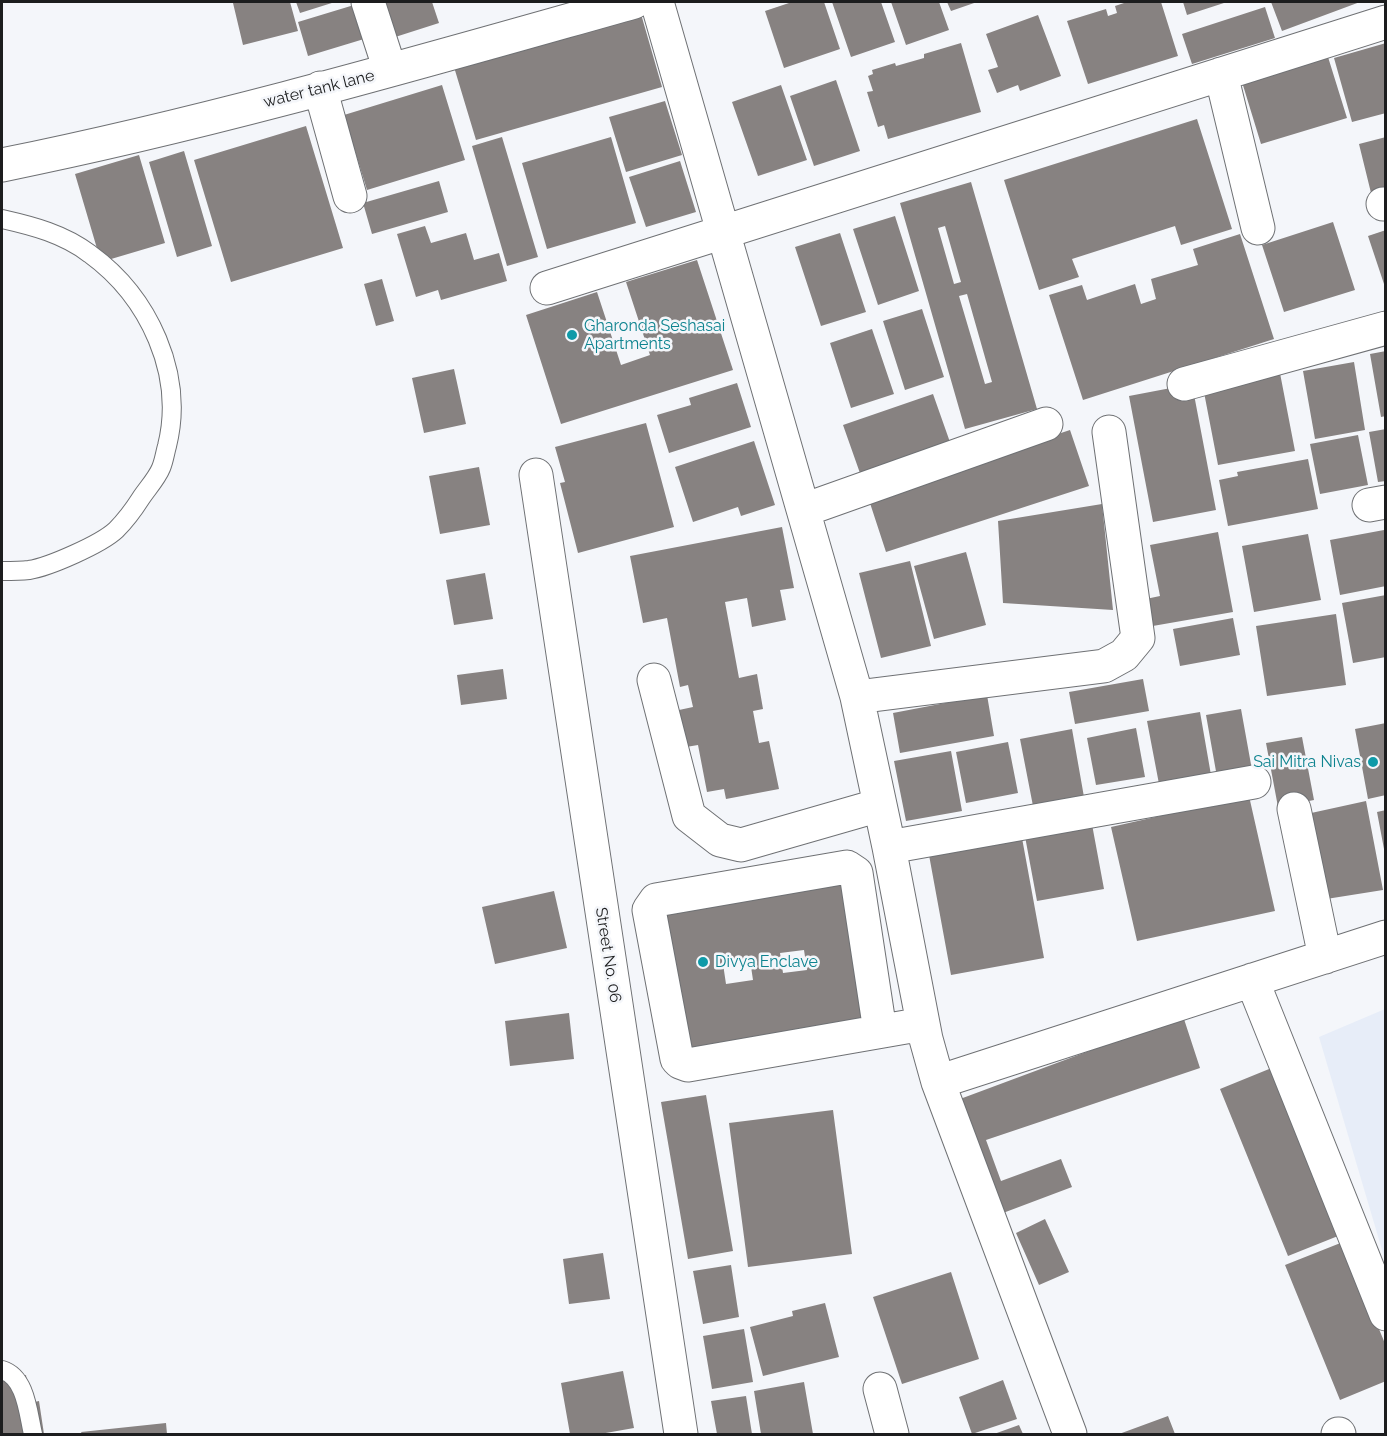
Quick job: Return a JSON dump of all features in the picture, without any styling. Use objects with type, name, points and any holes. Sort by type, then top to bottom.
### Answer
[{"type":"street","points":[[368,2],[390,70]]},
{"type":"street","name":"water tank lane","points":[[2,165],[92,147],[390,70],[634,2]]},
{"type":"street","points":[[657,2],[857,697],[923,1024],[938,1082],[1070,1434]]},
{"type":"street","points":[[548,288],[1386,22]]},
{"type":"street","points":[[1221,74],[1258,228]]},
{"type":"street","points":[[320,88],[350,196]]},
{"type":"street","points":[[1184,384],[1386,328]]},
{"type":"street","points":[[804,510],[1046,424]]},
{"type":"street","points":[[857,697],[1104,666],[1124,655],[1138,638],[1108,432]]},
{"type":"street","name":"Street No. 06","points":[[536,475],[681,1434]]},
{"type":"street","points":[[654,680],[689,816],[720,840],[741,844],[880,805]]},
{"type":"street","points":[[889,847],[1254,782]]},
{"type":"street","points":[[1294,809],[1325,957]]},
{"type":"street","points":[[880,1031],[856,873],[851,868],[656,900],[649,910],[676,1059],[680,1062],[688,1065],[923,1024]]},
{"type":"street","points":[[938,1082],[1386,937]]},
{"type":"street","points":[[1252,980],[1386,1314]]},
{"type":"street","points":[[880,1389],[892,1434]]},
{"type":"lane","points":[[2,219],[53,234],[90,254],[140,305],[159,341],[170,379],[172,425],[161,468],[114,532],[78,553],[31,570],[2,571]]},
{"type":"lane","points":[[2,1370],[8,1372],[22,1389],[33,1434]]},
{"type":"shaded area","points":[[1385,1009],[1385,1260],[1319,1037]]},
{"type":"building","points":[[290,2],[298,31],[243,45],[233,3]]},
{"type":"building","points":[[296,2],[335,2],[300,13]]},
{"type":"building","points":[[376,2],[432,2],[439,23],[389,39]]},
{"type":"building","points":[[792,2],[824,2],[840,49],[784,68],[765,11]]},
{"type":"building","points":[[832,2],[881,2],[895,42],[851,57]]},
{"type":"building","points":[[891,2],[939,2],[949,30],[906,45]]},
{"type":"building","points":[[947,2],[977,2],[951,11]]},
{"type":"building","points":[[1127,2],[1161,2],[1178,56],[1088,84],[1067,21],[1106,9],[1108,16],[1117,13],[1115,6]]},
{"type":"building","points":[[1183,2],[1227,2],[1187,15]]},
{"type":"building","points":[[1271,2],[1360,2],[1282,31]]},
{"type":"building","points":[[354,5],[364,39],[308,56],[298,22]]},
{"type":"building","points":[[1265,7],[1275,38],[1192,64],[1182,34]]},
{"type":"building","points":[[641,14],[662,87],[476,140],[454,67]]},
{"type":"building","points":[[1038,15],[1061,76],[1020,91],[1018,85],[997,93],[988,70],[998,67],[986,34]]},
{"type":"building","points":[[961,43],[981,112],[888,139],[884,125],[878,127],[867,92],[873,91],[868,76],[873,74],[872,70],[924,58],[924,54]]},
{"type":"building","points":[[1386,43],[1386,113],[1352,122],[1334,58]]},
{"type":"building","points":[[1328,57],[1347,118],[1261,144],[1242,82]]},
{"type":"building","points":[[836,80],[860,151],[814,166],[790,96]]},
{"type":"building","points":[[442,85],[465,160],[367,190],[344,115]]},
{"type":"building","points":[[781,85],[807,160],[758,176],[732,102]]},
{"type":"building","points":[[665,101],[682,155],[626,172],[609,117]]},
{"type":"building","points":[[1197,119],[1232,229],[1181,245],[1175,226],[1072,259],[1079,277],[1039,290],[1004,180]]},
{"type":"building","points":[[306,126],[343,248],[231,282],[194,160]]},
{"type":"building","points":[[502,137],[538,257],[507,266],[472,146]]},
{"type":"building","points":[[611,137],[636,223],[547,249],[522,163]]},
{"type":"building","points":[[1386,137],[1386,194],[1372,197],[1359,144]]},
{"type":"building","points":[[184,151],[212,246],[177,257],[149,162]]},
{"type":"building","points":[[139,155],[165,243],[101,262],[75,174]]},
{"type":"building","points":[[680,161],[696,212],[646,227],[629,177]]},
{"type":"building","points":[[439,181],[448,212],[372,234],[363,203]]},
{"type":"building","points":[[971,182],[1037,409],[965,429],[900,203]],"holes":[[[945,226],[961,282],[954,284],[938,228]],[[967,294],[992,382],[985,384],[959,296]]]},
{"type":"building","points":[[895,216],[919,291],[878,305],[853,229]]},
{"type":"building","points":[[1333,222],[1355,290],[1284,312],[1262,245]]},
{"type":"building","points":[[425,226],[431,243],[466,233],[474,260],[499,253],[507,281],[441,300],[438,290],[416,297],[397,234]]},
{"type":"building","points":[[1386,230],[1386,287],[1385,287],[1368,236]]},
{"type":"building","points":[[840,233],[866,312],[821,326],[795,247]]},
{"type":"building","points":[[1240,234],[1274,339],[1083,400],[1049,295],[1082,285],[1087,300],[1135,284],[1141,304],[1156,299],[1151,279],[1198,265],[1193,249]]},
{"type":"building","name":"Gharonda Seshasai Apartments","points":[[697,260],[733,370],[561,424],[526,315],[597,292],[621,365],[650,355],[626,282]]},
{"type":"building","points":[[382,279],[394,321],[376,326],[364,284]]},
{"type":"building","points":[[922,309],[944,377],[905,390],[883,321]]},
{"type":"building","points":[[872,329],[894,394],[851,408],[830,343]]},
{"type":"building","points":[[1386,351],[1386,416],[1381,417],[1370,354]]},
{"type":"building","points":[[1354,362],[1365,430],[1315,439],[1303,371]]},
{"type":"building","points":[[1279,368],[1295,451],[1218,465],[1202,382]]},
{"type":"building","points":[[454,369],[466,424],[424,433],[412,378]]},
{"type":"building","points":[[737,383],[751,427],[669,453],[657,415],[691,405],[689,398]]},
{"type":"building","points":[[1192,384],[1216,510],[1153,522],[1129,396]]},
{"type":"building","points":[[933,394],[951,445],[861,476],[843,425]]},
{"type":"building","points":[[646,423],[674,527],[578,553],[560,483],[565,482],[555,447]]},
{"type":"building","points":[[1386,429],[1386,481],[1378,482],[1369,432]]},
{"type":"building","points":[[1070,430],[1089,486],[886,552],[868,497]]},
{"type":"building","points":[[1358,435],[1368,485],[1320,494],[1310,444]]},
{"type":"building","points":[[754,441],[775,505],[741,516],[738,507],[693,522],[675,467]]},
{"type":"building","points":[[1308,459],[1318,509],[1228,526],[1219,480],[1238,476],[1237,472]]},
{"type":"building","points":[[479,467],[490,525],[440,534],[429,476]]},
{"type":"building","points":[[1102,504],[1113,610],[1003,603],[998,521]]},
{"type":"building","points":[[782,527],[794,588],[780,590],[786,620],[752,627],[747,598],[725,602],[739,678],[757,674],[763,709],[753,711],[759,743],[769,741],[779,789],[726,799],[724,789],[707,792],[698,745],[686,747],[679,710],[693,707],[688,685],[680,687],[667,618],[643,623],[630,556]]},
{"type":"building","points":[[1384,530],[1386,586],[1340,595],[1330,540]]},
{"type":"building","points":[[1218,532],[1233,612],[1147,627],[1141,600],[1160,596],[1150,545]]},
{"type":"building","points":[[1308,534],[1321,600],[1254,612],[1242,546]]},
{"type":"building","points":[[966,552],[986,625],[934,639],[914,566]]},
{"type":"building","points":[[910,561],[931,646],[881,658],[859,573]]},
{"type":"building","points":[[485,573],[493,619],[454,625],[446,580]]},
{"type":"building","points":[[1386,595],[1386,657],[1353,663],[1342,603]]},
{"type":"building","points":[[1336,614],[1346,685],[1267,696],[1256,626]]},
{"type":"building","points":[[1233,618],[1240,655],[1180,666],[1173,629]]},
{"type":"building","points":[[503,669],[507,699],[461,705],[457,675]]},
{"type":"building","points":[[1143,679],[1149,711],[1075,724],[1069,692]]},
{"type":"building","points":[[987,695],[994,736],[900,753],[893,713]]},
{"type":"building","points":[[1241,709],[1252,770],[1217,777],[1206,715]]},
{"type":"building","points":[[1200,712],[1211,775],[1159,784],[1147,721]]},
{"type":"building","name":"Sai Mitra Nivas","points":[[1386,723],[1386,795],[1368,799],[1355,729]]},
{"type":"building","points":[[1136,728],[1145,777],[1096,785],[1087,738]]},
{"type":"building","points":[[1072,729],[1084,797],[1033,806],[1020,739]]},
{"type":"building","points":[[1302,737],[1314,800],[1278,807],[1266,743]]},
{"type":"building","points":[[1008,742],[1018,793],[966,803],[956,752]]},
{"type":"building","points":[[951,751],[962,811],[906,821],[894,761]]},
{"type":"building","points":[[1249,796],[1275,911],[1137,941],[1111,827]]},
{"type":"building","points":[[1366,801],[1383,890],[1320,900],[1302,815]]},
{"type":"building","points":[[1386,810],[1386,849],[1384,849],[1377,812]]},
{"type":"building","points":[[1091,819],[1104,889],[1037,901],[1024,831]]},
{"type":"building","points":[[1022,838],[1044,958],[951,975],[929,855]]},
{"type":"building","name":"Divya Enclave","points":[[848,877],[871,1023],[682,1051],[661,912]],"holes":[[[804,950],[807,970],[783,973],[780,953]],[[750,960],[753,980],[726,984],[723,964]]]},
{"type":"building","points":[[554,891],[567,948],[495,964],[482,907]]},
{"type":"building","points":[[569,1013],[574,1059],[510,1066],[505,1021]]},
{"type":"building","points":[[1183,1016],[1200,1068],[986,1140],[1001,1181],[1061,1159],[1072,1187],[995,1216],[952,1102]]},
{"type":"building","points":[[1274,1067],[1343,1234],[1288,1256],[1220,1089]]},
{"type":"building","points":[[706,1095],[733,1251],[688,1259],[661,1102]]},
{"type":"building","points":[[833,1110],[852,1254],[748,1267],[729,1123]]},
{"type":"building","points":[[1045,1219],[1069,1272],[1039,1285],[1016,1233]]},
{"type":"building","points":[[1343,1242],[1386,1346],[1386,1381],[1340,1400],[1285,1265]]},
{"type":"building","points":[[603,1253],[610,1299],[569,1304],[563,1259]]},
{"type":"building","points":[[731,1265],[739,1317],[703,1324],[693,1271]]},
{"type":"building","points":[[951,1272],[979,1359],[902,1384],[873,1297]]},
{"type":"building","points":[[825,1303],[839,1357],[763,1376],[750,1327],[793,1316],[792,1311]]},
{"type":"building","points":[[744,1329],[753,1382],[712,1389],[703,1336]]},
{"type":"building","points":[[623,1371],[634,1428],[600,1434],[570,1434],[561,1383]]},
{"type":"building","points":[[26,1375],[30,1403],[39,1401],[44,1434],[2,1434],[2,1379]]},
{"type":"building","points":[[1003,1380],[1017,1419],[972,1434],[959,1397]]},
{"type":"building","points":[[804,1382],[813,1434],[761,1434],[754,1391]]},
{"type":"building","points":[[746,1396],[752,1434],[717,1434],[711,1401]]},
{"type":"building","points":[[1168,1416],[1175,1434],[1119,1434]]},
{"type":"building","points":[[166,1423],[167,1434],[82,1434],[81,1432]]},
{"type":"building","points":[[1019,1425],[1023,1434],[994,1434]]},
{"type":"place","name":"Gharonda Seshasai Apartments","points":[[572,335]]},
{"type":"place","name":"Sai Mitra Nivas","points":[[1373,762]]},
{"type":"place","name":"Divya Enclave","points":[[703,962]]}]
